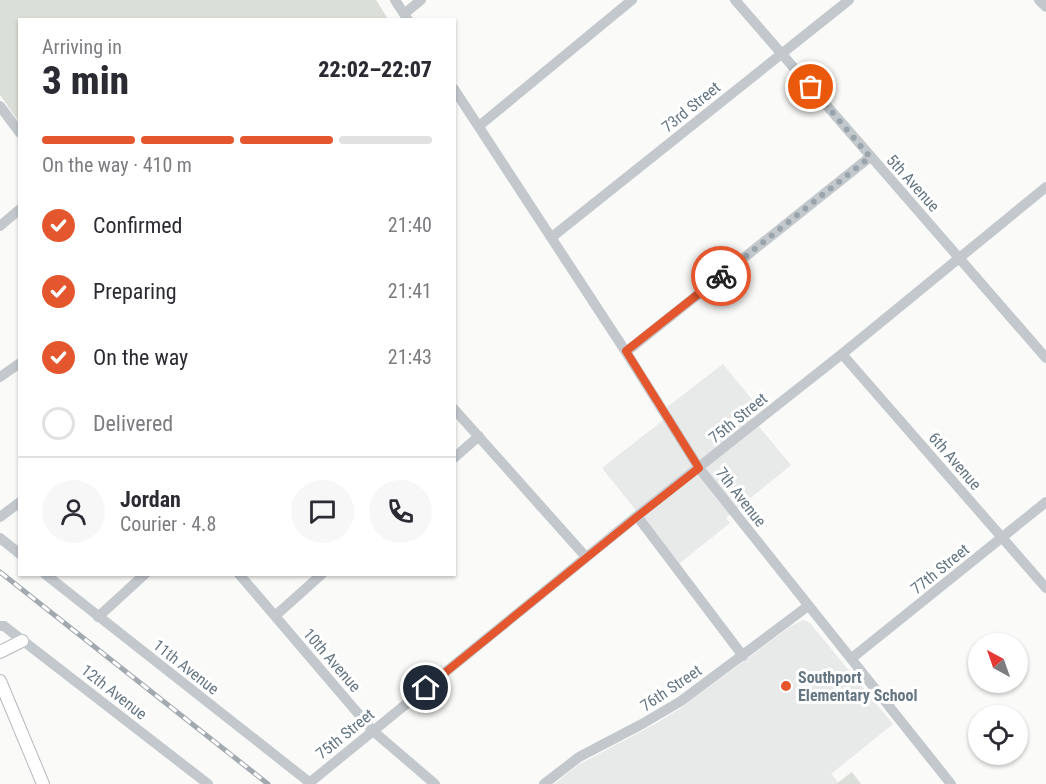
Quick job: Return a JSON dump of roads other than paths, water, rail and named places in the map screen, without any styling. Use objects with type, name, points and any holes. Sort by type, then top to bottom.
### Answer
[{"type":"main road","points":[[0,652],[22,640]]},
{"type":"main road","points":[[0,681],[43,784]]},
{"type":"street","points":[[395,0],[406,17],[421,0]]},
{"type":"street","points":[[479,126],[632,0]]},
{"type":"street","name":"5th Avenue","points":[[735,0],[1046,358]]},
{"type":"street","name":"73rd Street","points":[[552,237],[849,0]]},
{"type":"street","points":[[1039,0],[1046,7]]},
{"type":"street","name":"7th Avenue","points":[[456,92],[626,351],[699,468],[951,784]]},
{"type":"street","points":[[0,106],[18,131]]},
{"type":"street","points":[[626,351],[870,157]]},
{"type":"street","name":"75th Street","points":[[309,783],[1046,187]]},
{"type":"street","points":[[0,226],[18,211]]},
{"type":"street","name":"6th Avenue","points":[[842,354],[1046,588]]},
{"type":"street","points":[[0,377],[18,364]]},
{"type":"street","points":[[456,411],[586,557]]},
{"type":"street","points":[[456,456],[479,436]]},
{"type":"street","name":"77th Street","points":[[852,658],[1046,502]]},
{"type":"street","points":[[0,518],[18,504]]},
{"type":"street","points":[[638,516],[743,656]]},
{"type":"street","points":[[0,538],[18,552]]},
{"type":"street","name":"11th Avenue","points":[[48,576],[309,783]]},
{"type":"street","points":[[98,616],[143,576]]},
{"type":"street","name":"10th Avenue","points":[[241,576],[373,731],[435,784]]},
{"type":"street","points":[[275,616],[320,576]]},
{"type":"street","name":"76th Street","points":[[544,784],[588,752],[666,711],[808,606]]},
{"type":"street","name":"12th Avenue","points":[[0,626],[4,626],[208,784]]},
{"type":"railway","points":[[0,572],[268,784]]},
{"type":"place","name":"Southport Elementary School","points":[[786,686]]}]
